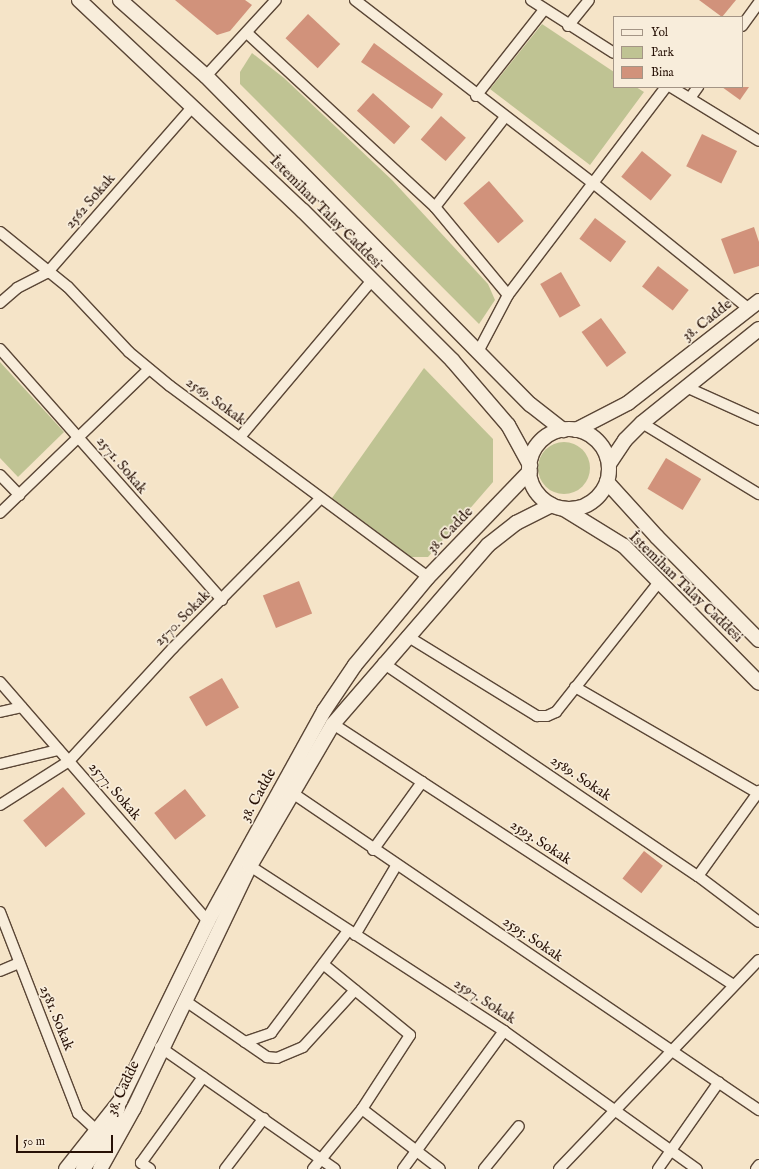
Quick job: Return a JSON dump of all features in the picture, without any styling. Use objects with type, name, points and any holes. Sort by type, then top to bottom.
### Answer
[{"type":"street","name":"İstemihan Talay Caddesi","points":[[79,0],[193,106],[452,360],[503,419],[530,468]]},
{"type":"street","name":"İstemihan Talay Caddesi","points":[[120,0],[206,76],[532,405],[570,430]]},
{"type":"street","points":[[206,76],[276,0]]},
{"type":"street","points":[[355,0],[476,96],[754,305]]},
{"type":"street","points":[[531,0],[568,26],[613,52]]},
{"type":"street","points":[[568,26],[589,0]]},
{"type":"street","points":[[743,25],[759,3]]},
{"type":"street","points":[[476,96],[544,10]]},
{"type":"street","points":[[247,33],[434,207],[508,295]]},
{"type":"street","points":[[479,350],[508,295],[665,88]]},
{"type":"street","points":[[673,88],[759,141]]},
{"type":"street","points":[[690,98],[697,88]]},
{"type":"street","name":"2562 Sokak","points":[[0,303],[18,288],[47,273],[193,106]]},
{"type":"street","points":[[434,207],[505,117]]},
{"type":"street","name":"2569. Sokak","points":[[0,232],[47,273],[68,287],[128,352],[240,437],[319,500],[428,577]]},
{"type":"street","points":[[240,437],[372,280]]},
{"type":"street","name":"38. Cadde","points":[[570,430],[628,403],[754,305]]},
{"type":"street","points":[[609,464],[625,440],[642,423],[759,330]]},
{"type":"street","name":"2571. Sokak","points":[[0,349],[80,436],[100,465],[222,600]]},
{"type":"street","points":[[0,513],[149,368]]},
{"type":"street","points":[[686,387],[759,420]]},
{"type":"street","points":[[642,423],[759,494]]},
{"type":"street","points":[[570,430],[600,444],[609,464],[608,482],[603,492],[586,506],[558,507],[536,492],[530,468],[541,442],[570,430]]},
{"type":"street","name":"38. Cadde","points":[[66,1169],[95,1129],[120,1101],[208,920],[324,711],[355,665],[428,577],[530,468]]},
{"type":"street","points":[[0,475],[19,495]]},
{"type":"street","name":"İstemihan Talay Caddesi","points":[[608,482],[657,537],[759,640]]},
{"type":"street","name":"2570. Sokak","points":[[0,805],[69,761],[319,500]]},
{"type":"street","name":"İstemihan Talay Caddesi","points":[[558,507],[624,546],[759,683]]},
{"type":"street","name":"38. Cadde","points":[[100,1169],[134,1108],[160,1047],[250,866],[291,792],[333,724],[383,663],[488,545],[516,523],[558,507]]},
{"type":"street","points":[[407,636],[537,716],[556,712],[660,581]]},
{"type":"street","name":"2589. Sokak","points":[[383,663],[698,876],[759,922]]},
{"type":"street","name":"2577. Sokak","points":[[0,682],[208,920]]},
{"type":"street","points":[[575,687],[758,792],[698,876]]},
{"type":"street","points":[[0,712],[21,707]]},
{"type":"street","name":"2593. Sokak","points":[[333,724],[734,985]]},
{"type":"street","points":[[0,764],[58,750]]},
{"type":"street","points":[[373,850],[422,782]]},
{"type":"street","name":"2595. Sokak","points":[[291,792],[396,866],[672,1049],[759,1110]]},
{"type":"street","name":"2597. Sokak","points":[[250,866],[504,1031],[697,1169]]},
{"type":"street","points":[[245,1042],[271,1032],[323,964],[352,933],[396,866]]},
{"type":"street","name":"2581. Sokak","points":[[0,912],[18,963],[78,1113],[95,1129]]},
{"type":"street","points":[[558,1169],[614,1109],[759,960]]},
{"type":"street","points":[[0,971],[18,963]]},
{"type":"street","points":[[313,1169],[362,1109],[410,1035],[323,964]]},
{"type":"street","points":[[184,1000],[266,1057],[289,1054],[314,1036],[355,990]]},
{"type":"street","points":[[403,1169],[418,1152],[504,1031]]},
{"type":"street","points":[[160,1047],[336,1169]]},
{"type":"street","points":[[150,1169],[141,1163],[203,1077]]},
{"type":"street","points":[[658,1169],[719,1082]]},
{"type":"street","points":[[83,1169],[112,1127],[120,1101]]},
{"type":"street","points":[[362,1109],[440,1169]]},
{"type":"street","points":[[226,1169],[264,1118]]},
{"type":"street","points":[[484,1169],[519,1126]]},
{"type":"street","points":[[756,1169],[759,1165]]},
{"type":"green space","points":[[542,24],[613,71],[613,88],[638,88],[644,92],[590,165],[490,89]]},
{"type":"green space","points":[[252,53],[284,78],[392,180],[488,284],[495,300],[479,324],[240,84],[240,72]]},
{"type":"green space","points":[[0,362],[64,432],[18,477],[0,458]]},
{"type":"green space","points":[[424,368],[493,439],[493,482],[428,557],[411,557],[332,498]]},
{"type":"green space","points":[[564,442],[574,444],[582,450],[588,458],[590,468],[588,478],[582,486],[574,492],[564,494],[554,492],[546,486],[540,478],[538,468],[540,458],[546,450],[554,444]]},
{"type":"building","points":[[175,0],[245,0],[252,5],[230,31],[217,35]]},
{"type":"building","points":[[699,0],[736,0],[723,16],[721,16]]},
{"type":"building","points":[[308,14],[340,44],[318,68],[285,38]]},
{"type":"building","points":[[374,43],[443,94],[432,109],[361,62]]},
{"type":"building","points":[[749,87],[740,100],[723,88]]},
{"type":"building","points":[[373,93],[410,126],[394,144],[357,111]]},
{"type":"building","points":[[441,116],[466,138],[446,161],[421,139]]},
{"type":"building","points":[[702,134],[737,151],[721,183],[686,166]]},
{"type":"building","points":[[642,151],[672,175],[651,201],[621,177]]},
{"type":"building","points":[[489,181],[524,221],[498,243],[463,203]]},
{"type":"building","points":[[595,218],[626,241],[610,262],[579,239]]},
{"type":"building","points":[[754,227],[759,242],[759,266],[734,274],[721,239]]},
{"type":"building","points":[[658,266],[689,290],[673,310],[642,286]]},
{"type":"building","points":[[561,272],[580,306],[560,318],[540,284]]},
{"type":"building","points":[[601,318],[626,353],[607,367],[582,332]]},
{"type":"building","points":[[666,458],[701,479],[683,510],[647,489]]},
{"type":"building","points":[[299,581],[312,613],[276,628],[263,596]]},
{"type":"building","points":[[222,678],[239,707],[206,726],[189,697]]},
{"type":"building","points":[[63,787],[85,814],[46,847],[23,820]]},
{"type":"building","points":[[185,789],[206,816],[175,840],[154,813]]},
{"type":"building","points":[[644,851],[663,866],[641,893],[622,879]]}]
